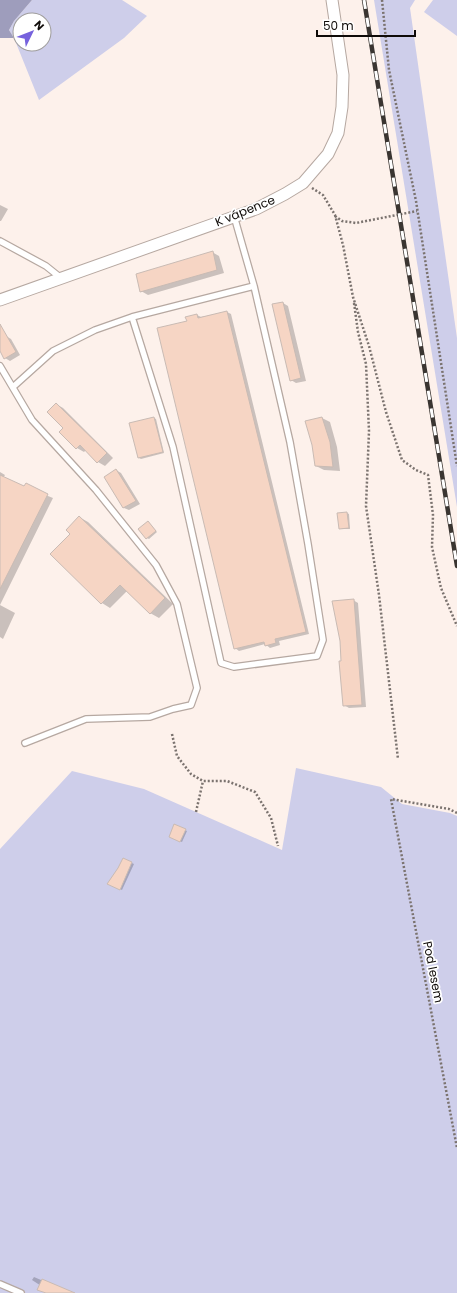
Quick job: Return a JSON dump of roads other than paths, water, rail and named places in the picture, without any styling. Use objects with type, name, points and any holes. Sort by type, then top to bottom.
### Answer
[{"type":"street","name":"K vápence","points":[[0,300],[262,206],[303,183],[328,154],[338,133],[341,114],[343,76],[332,0]]},
{"type":"lane","points":[[132,317],[173,447],[222,663],[234,667],[317,656],[323,640],[307,536],[290,442],[254,286],[234,216]]},
{"type":"lane","points":[[0,241],[46,266],[61,278]]},
{"type":"lane","points":[[13,388],[54,351],[95,330],[132,317],[254,286]]},
{"type":"lane","points":[[0,366],[32,420],[96,490],[156,565],[177,604],[197,688],[191,706],[173,709],[150,717],[86,719],[25,743]]},
{"type":"lane","points":[[0,1284],[21,1293]]},
{"type":"railway","points":[[364,0],[457,566]]}]
